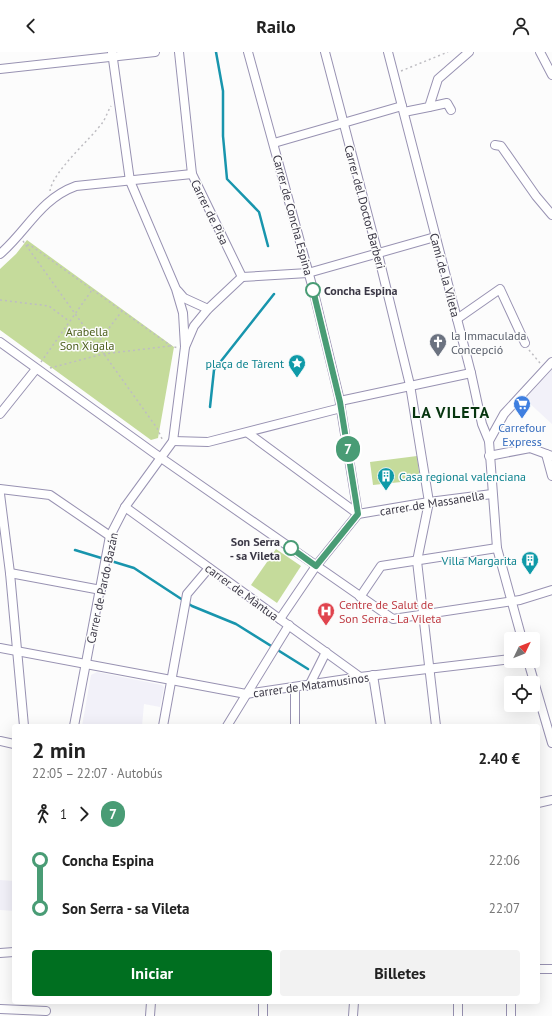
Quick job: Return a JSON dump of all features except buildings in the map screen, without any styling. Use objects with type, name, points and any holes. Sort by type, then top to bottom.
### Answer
[{"type":"street","points":[[0,69],[112,54],[155,52]]},
{"type":"street","name":"Carrer de Pisa","points":[[178,52],[192,174],[242,277]]},
{"type":"street","name":"Carrer de Concha Espina","points":[[248,52],[308,272],[341,405],[358,514]]},
{"type":"street","name":"Carrer del Doctor Barberi","points":[[325,52],[378,254],[410,385],[429,502],[418,561],[436,724]]},
{"type":"street","name":"Camí de la Vileta","points":[[388,52],[471,373],[482,424],[489,441],[497,548],[520,632]]},
{"type":"street","points":[[429,107],[438,80],[469,52]]},
{"type":"street","points":[[540,52],[552,75]]},
{"type":"street","points":[[112,54],[130,181],[176,289],[183,313],[184,349],[173,441],[208,442],[248,433],[410,385],[471,373]]},
{"type":"street","points":[[274,143],[343,123],[403,109],[429,107],[447,103],[451,110]]},
{"type":"street","points":[[495,145],[501,146],[536,196],[552,215]]},
{"type":"street","points":[[0,254],[49,201],[61,192],[76,186],[192,174]]},
{"type":"street","points":[[184,349],[194,326],[208,309],[242,277],[308,272],[378,254],[384,250],[435,237]]},
{"type":"street","points":[[176,289],[184,298],[208,309]]},
{"type":"street","points":[[457,319],[500,289],[525,342]]},
{"type":"street","points":[[0,342],[36,369],[392,619],[511,601],[552,590]]},
{"type":"street","points":[[489,441],[504,414],[552,362]]},
{"type":"street","points":[[0,414],[36,369]]},
{"type":"street","points":[[248,433],[358,514],[316,566],[280,619]]},
{"type":"street","name":"Carrer de Pardo Bazán","points":[[74,724],[101,590],[110,536],[125,507],[173,441]]},
{"type":"street","points":[[489,456],[530,448],[549,455],[552,476]]},
{"type":"street","points":[[0,489],[50,495],[110,536]]},
{"type":"street","points":[[0,494],[10,573],[24,724]]},
{"type":"street","name":"carrer de Massanella","points":[[358,514],[429,502],[492,494]]},
{"type":"street","name":"carrer de Màntua","points":[[125,507],[360,677]]},
{"type":"street","points":[[360,597],[381,566],[497,548]]},
{"type":"street","points":[[163,724],[170,681],[187,597],[209,568]]},
{"type":"street","points":[[10,573],[101,590]]},
{"type":"street","points":[[228,724],[289,625]]},
{"type":"street","name":"carrer de Matamusinos","points":[[0,648],[246,694],[309,686],[360,677],[430,670],[504,660]]},
{"type":"street","points":[[309,686],[326,652]]},
{"type":"street","points":[[531,668],[548,716],[552,743]]},
{"type":"street","points":[[373,676],[381,724]]},
{"type":"street","points":[[295,688],[295,724]]},
{"type":"street","points":[[0,741],[12,744]]},
{"type":"street","points":[[540,803],[552,800]]},
{"type":"street","points":[[0,953],[12,952]]},
{"type":"street","points":[[540,969],[552,969]]},
{"type":"street","points":[[150,1016],[151,1004]]},
{"type":"street","points":[[263,1004],[263,1016]]},
{"type":"street","points":[[353,1016],[354,1004]]},
{"type":"street","points":[[458,1004],[458,1016]]},
{"type":"street","points":[[511,1004],[511,1016]]},
{"type":"street","points":[[0,1009],[46,1013]]},
{"type":"path","points":[[394,74],[448,52]]},
{"type":"path","points":[[49,201],[51,186],[63,168],[103,122],[118,96]]},
{"type":"path","points":[[17,236],[26,245],[157,428],[167,448]]},
{"type":"path","points":[[26,245],[30,245],[171,346]]},
{"type":"path","points":[[36,369],[92,290]]},
{"type":"path","points":[[0,300],[49,306],[70,321]]},
{"type":"path","points":[[97,344],[122,311]]},
{"type":"path","points":[[525,342],[530,352],[546,369]]},
{"type":"path","points":[[36,369],[53,367],[104,354],[171,346],[184,349]]},
{"type":"shaded area","points":[[552,369],[552,424],[525,399]]},
{"type":"shaded area","points":[[97,672],[162,685],[164,687],[160,707],[144,704],[142,724],[82,724],[91,675]]},
{"type":"shaded area","points":[[0,880],[12,881],[12,911],[0,910]]},
{"type":"green space","name":"Arabella Son Xigala","points":[[27,240],[174,347],[158,438],[151,440],[0,330],[0,269],[16,254]]},
{"type":"green space","points":[[417,456],[420,480],[373,485],[370,462]]},
{"type":"green space","points":[[276,549],[301,566],[277,603],[251,585]]},
{"type":"waterway","points":[[216,52],[223,91],[223,136],[227,179],[259,212],[268,246]]},
{"type":"waterway","points":[[210,407],[214,370],[274,294]]},
{"type":"waterway","points":[[75,550],[134,568],[192,606],[236,624],[308,669]]},
{"type":"bus line","name":"7","points":[[291,548],[316,566],[358,514],[340,402],[313,290]]},
{"type":"place","name":"Concha Espina","points":[[313,290]]},
{"type":"place","name":"la Immaculada Concepció","points":[[438,357]]},
{"type":"place","name":"plaça de Tàrent","points":[[297,378]]},
{"type":"place","name":"Carrefour Express","points":[[522,419]]},
{"type":"place","name":"Casa regional valenciana","points":[[386,491]]},
{"type":"place","name":"Son Serra - sa Vileta","points":[[291,548]]},
{"type":"place","name":"Villa Margarita","points":[[530,575]]},
{"type":"place","name":"Centre de Salut de Son Serra - La Vileta","points":[[326,626]]},
{"type":"district","name":"LA VILETA","points":[[451,412]]}]
